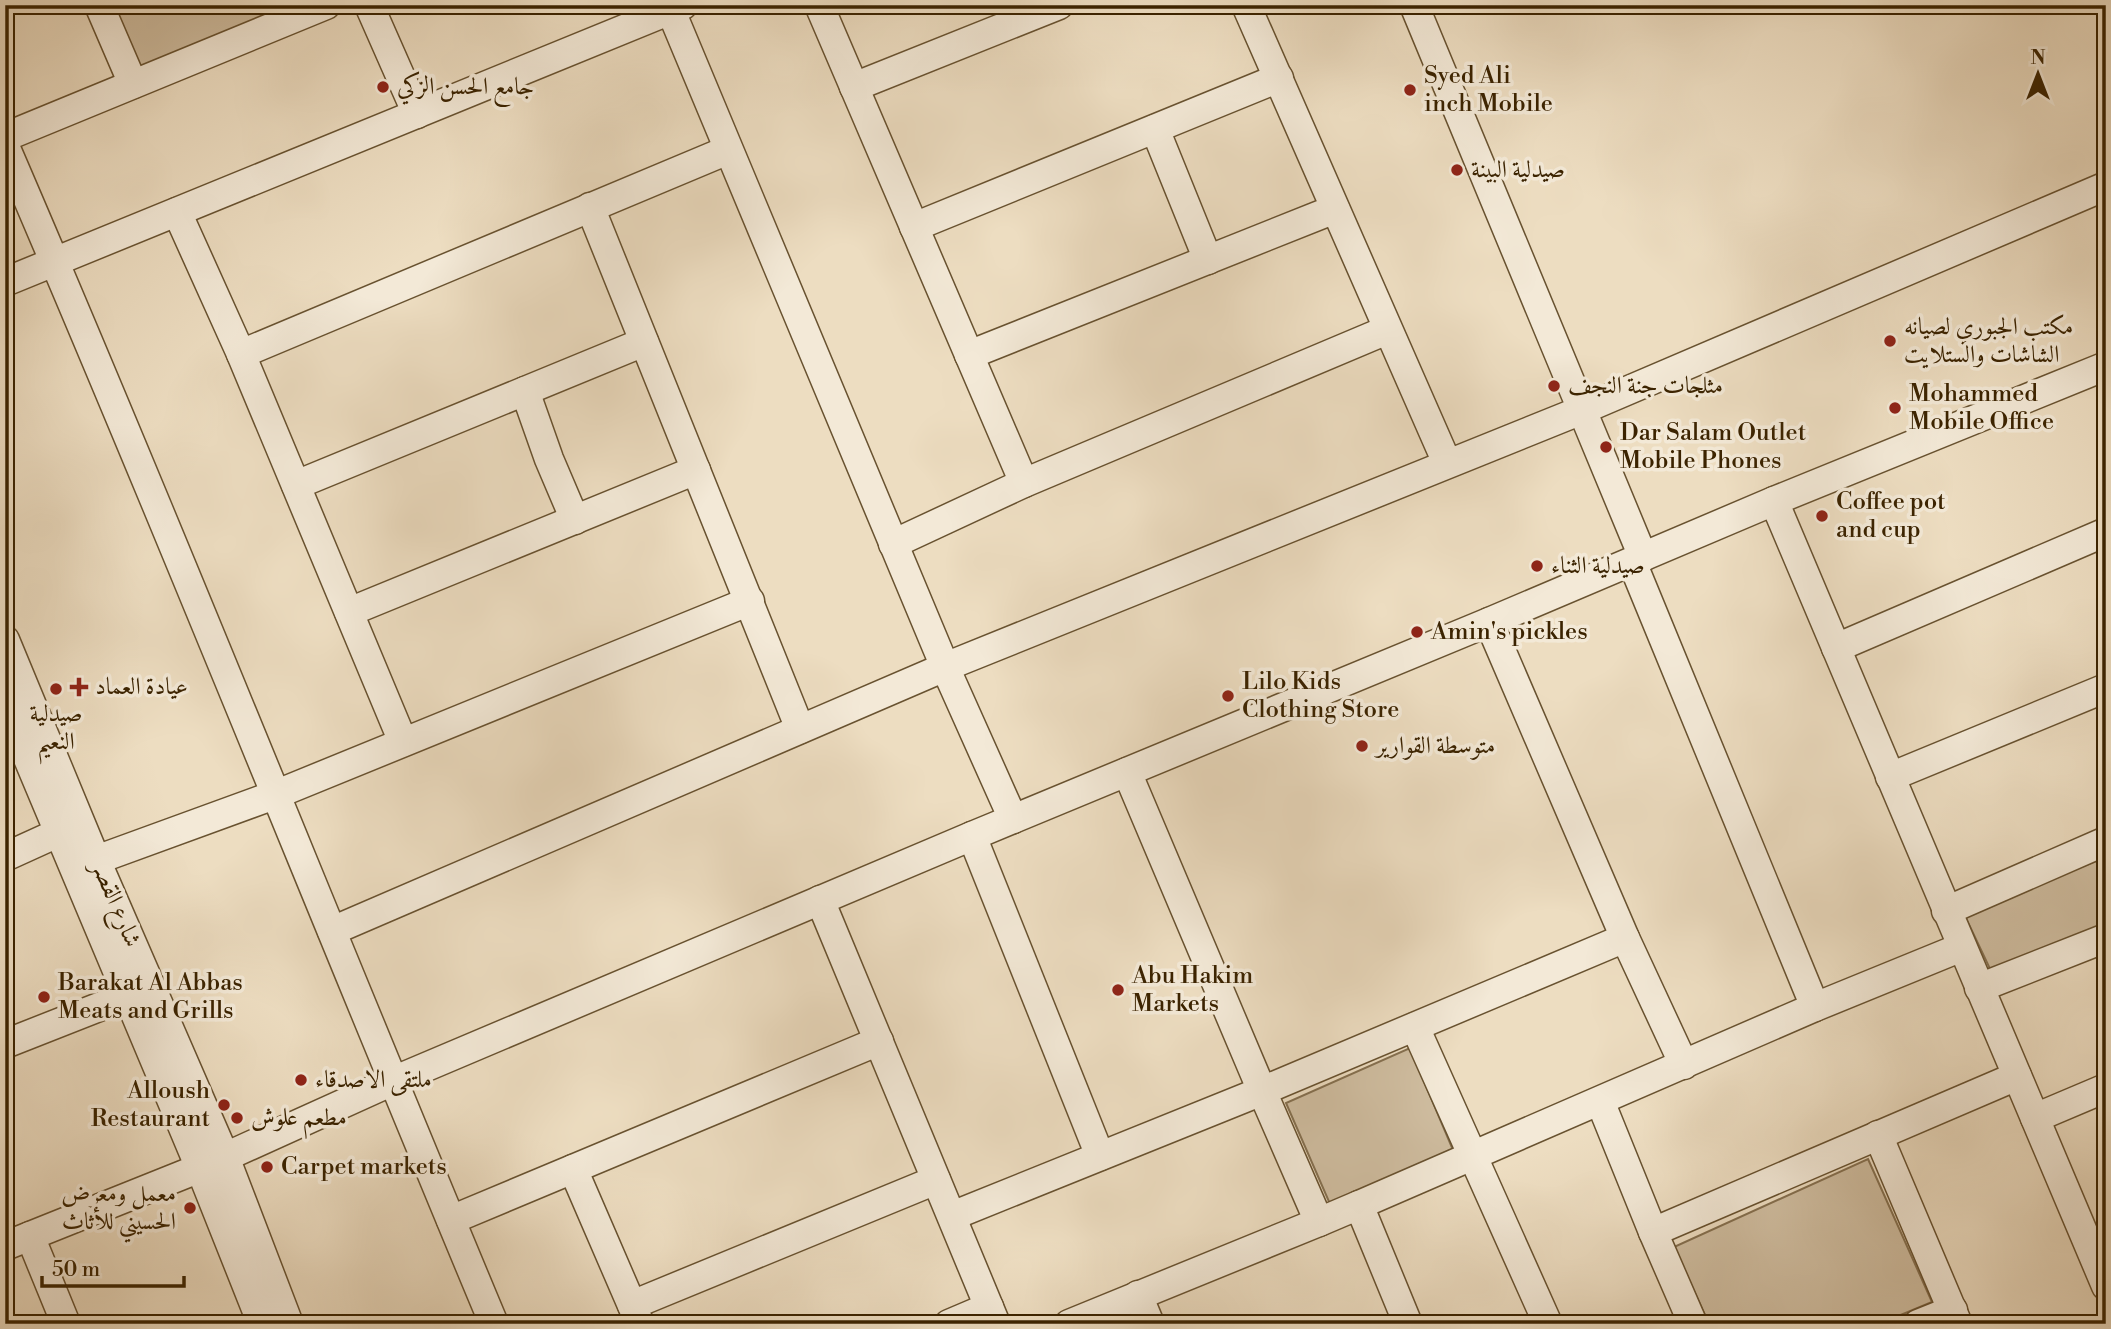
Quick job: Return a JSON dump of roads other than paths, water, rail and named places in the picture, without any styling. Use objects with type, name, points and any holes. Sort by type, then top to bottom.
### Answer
[{"type":"street","points":[[99,5],[133,84]]},
{"type":"street","points":[[5,137],[326,5]]},
{"type":"street","points":[[369,5],[417,114]]},
{"type":"street","points":[[819,5],[1024,483]]},
{"type":"street","points":[[854,87],[1059,5]]},
{"type":"street","points":[[1246,5],[1447,463]]},
{"type":"street","points":[[1414,5],[1582,410],[1637,559],[1815,1007]]},
{"type":"street","points":[[5,282],[677,8],[727,150],[945,667],[1013,819]]},
{"type":"street","points":[[914,227],[1279,78]]},
{"type":"street","points":[[1154,129],[1208,260]]},
{"type":"street","points":[[5,146],[277,794],[494,1324]]},
{"type":"street","points":[[241,354],[727,150]]},
{"type":"street","points":[[332,931],[945,667],[1582,410],[2106,186]]},
{"type":"street","points":[[590,207],[800,729]]},
{"type":"street","points":[[969,355],[1335,209]]},
{"type":"street","points":[[177,212],[241,354],[403,742]]},
{"type":"street","points":[[893,544],[1024,483],[1387,330]]},
{"type":"street","points":[[296,485],[644,342]]},
{"type":"street","points":[[66,1324],[18,1241],[212,1162],[393,1081],[972,836],[1774,501],[2106,366]]},
{"type":"street","points":[[525,391],[549,459],[575,520]]},
{"type":"street","points":[[349,612],[696,470]]},
{"type":"street","points":[[1774,501],[2035,1118],[2098,1246],[2106,1286]]},
{"type":"street","points":[[1836,648],[2106,532]]},
{"type":"street","points":[[96,860],[277,794],[750,601]]},
{"type":"street","points":[[1489,622],[1625,938],[1684,1065]]},
{"type":"street","name":"شارع القصر","points":[[5,640],[14,682],[96,860],[212,1162],[262,1324]]},
{"type":"street","points":[[1890,777],[2106,688]]},
{"type":"street","name":"شارع القصر","points":[[5,704],[127,996],[212,1162],[289,1324]]},
{"type":"street","points":[[1127,772],[1319,1222]]},
{"type":"street","points":[[5,857],[60,832]]},
{"type":"street","points":[[972,836],[1100,1156]]},
{"type":"street","points":[[1947,911],[2106,841]]},
{"type":"street","points":[[820,900],[992,1316],[950,1324]]},
{"type":"street","points":[[951,1216],[1262,1091],[1625,938]]},
{"type":"street","points":[[1979,988],[2106,938]]},
{"type":"street","points":[[1069,1324],[1319,1222],[1815,1007],[1962,947]]},
{"type":"street","points":[[5,1044],[127,996]]},
{"type":"street","points":[[1415,1027],[1548,1324]]},
{"type":"street","points":[[451,1220],[879,1041]]},
{"type":"street","points":[[1653,1232],[2017,1076]]},
{"type":"street","points":[[2035,1118],[2106,1088]]},
{"type":"street","points":[[1600,1101],[1693,1324]]},
{"type":"street","points":[[1878,1135],[1956,1317],[1918,1324]]},
{"type":"street","points":[[573,1169],[636,1314],[936,1180]]},
{"type":"street","points":[[1359,1205],[1408,1324]]},
{"type":"street","points":[[1138,1295],[1150,1324]]},
{"type":"place","name":"جامع الحسن الزكي","points":[[383,87]]},
{"type":"place","name":"Syed Ali inch Mobile","points":[[1410,90]]},
{"type":"place","name":"صيدلية البينة","points":[[1457,170]]},
{"type":"place","name":"مكتب الجبوري لصيانه الشاشات والستلايت","points":[[1890,341]]},
{"type":"place","name":"مثلجات جنة النجف","points":[[1554,386]]},
{"type":"place","name":"Mohammed Mobile Office","points":[[1895,408]]},
{"type":"place","name":"Dar Salam Outlet Mobile Phones","points":[[1606,447]]},
{"type":"place","name":"Coffee pot and cup","points":[[1822,516]]},
{"type":"place","name":"صيدلية الثناء","points":[[1537,566]]},
{"type":"place","name":"Amin's pickles","points":[[1417,632]]},
{"type":"place","name":"عيادة العماد","points":[[79,687]]},
{"type":"place","name":"صيدلية النعيم","points":[[56,689]]},
{"type":"place","name":"Lilo Kids Clothing Store","points":[[1228,696]]},
{"type":"place","name":"متوسطة القوارير","points":[[1362,746]]},
{"type":"place","name":"Abu Hakim Markets","points":[[1118,990]]},
{"type":"place","name":"Barakat Al Abbas Meats and Grills","points":[[44,997]]},
{"type":"place","name":"ملتقى الاصدقاء","points":[[301,1080]]},
{"type":"place","name":"Alloush Restaurant","points":[[224,1105]]},
{"type":"place","name":"مطعم علوش","points":[[237,1118]]},
{"type":"place","name":"Carpet markets","points":[[267,1167]]},
{"type":"place","name":"معمل ومعرض الحسيني للأثاث","points":[[190,1208]]}]
